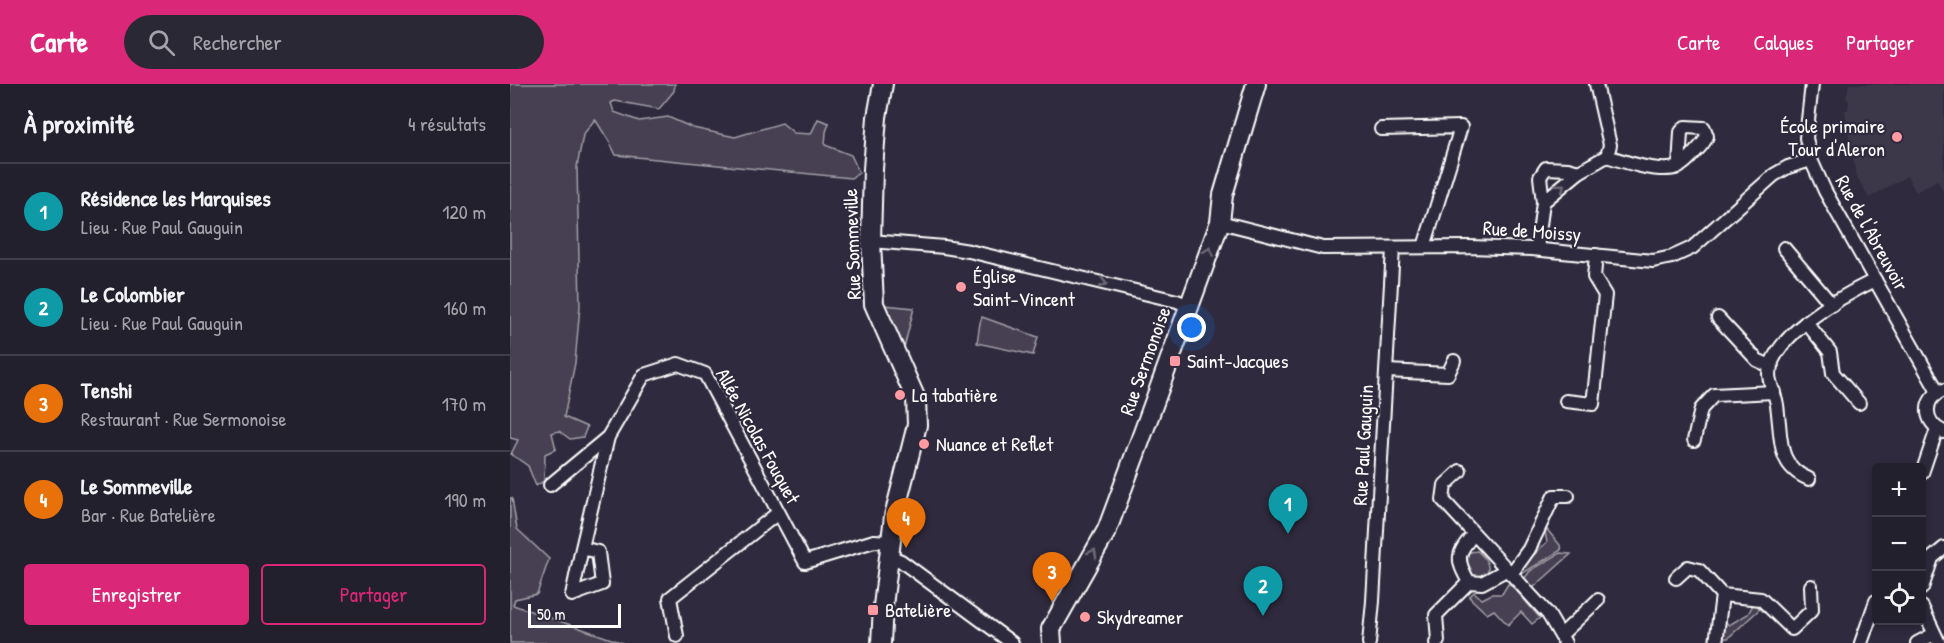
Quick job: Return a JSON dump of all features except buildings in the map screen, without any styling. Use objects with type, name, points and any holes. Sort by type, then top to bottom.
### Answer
[{"type":"street","name":"Rue Sommeville","points":[[881,643],[894,516],[917,425],[918,408],[874,304],[871,241],[874,147],[884,84]]},
{"type":"street","name":"Rue Sermonoise","points":[[1052,643],[1052,629],[1107,530],[1220,222],[1223,195],[1256,84]]},
{"type":"street","points":[[1543,202],[1579,172],[1607,156],[1610,145],[1596,84]]},
{"type":"street","name":"Rue de l'Abreuvoir","points":[[1812,84],[1806,138],[1811,160],[1825,191],[1875,280],[1941,391]]},
{"type":"street","points":[[1381,129],[1461,128],[1424,248]]},
{"type":"street","points":[[1607,156],[1633,166],[1670,169],[1679,167]]},
{"type":"street","name":"Rue de Moissy","points":[[1220,222],[1323,248],[1537,249],[1653,261],[1672,257],[1700,241],[1774,175],[1811,160]]},
{"type":"street","points":[[1537,249],[1543,202],[1540,177],[1546,168],[1579,172]]},
{"type":"street","points":[[871,241],[969,251],[1165,298],[1189,306]]},
{"type":"street","name":"Rue Paul Gauguin","points":[[1369,643],[1374,601],[1393,248]]},
{"type":"street","points":[[1784,248],[1832,305]]},
{"type":"street","points":[[1566,401],[1593,404],[1605,296],[1594,277],[1596,255]]},
{"type":"street","points":[[1809,479],[1800,476],[1781,453],[1777,404],[1769,374],[1780,346],[1806,322],[1875,280]]},
{"type":"street","points":[[1718,318],[1757,360],[1772,367]]},
{"type":"street","points":[[1806,322],[1830,352],[1833,373],[1859,403]]},
{"type":"street","points":[[1387,371],[1448,374],[1454,361]]},
{"type":"street","name":"Allée Nicolas Fouquet","points":[[582,548],[608,437],[644,375],[678,364],[705,374],[805,562],[874,541],[890,549]]},
{"type":"street","points":[[1926,464],[1941,430],[1932,424],[1927,410],[1929,403],[1941,391]]},
{"type":"street","points":[[1694,440],[1701,409],[1714,395],[1774,392]]},
{"type":"street","points":[[550,485],[608,437]]},
{"type":"street","points":[[1460,471],[1445,485],[1443,500],[1548,614],[1563,639],[1598,600]]},
{"type":"street","points":[[1436,643],[1438,641],[1436,615],[1469,582],[1482,583],[1508,572],[1529,549],[1554,496],[1568,496]]},
{"type":"street","points":[[677,636],[670,598],[778,513]]},
{"type":"street","points":[[1469,582],[1459,565],[1461,548],[1474,534]]},
{"type":"street","points":[[1926,576],[1932,558],[1944,548]]},
{"type":"street","points":[[890,549],[901,561],[1012,643]]},
{"type":"street","points":[[1676,578],[1688,567],[1699,570],[1722,595],[1761,599],[1792,629],[1812,610],[1811,586]]},
{"type":"street","points":[[1716,643],[1722,595]]},
{"type":"street","points":[[1862,643],[1872,612]]},
{"type":"street","points":[[1917,643],[1936,639],[1926,616]]},
{"type":"shaded area","points":[[510,84],[675,84],[674,91],[659,109],[615,101],[611,103],[614,112],[639,121],[668,117],[693,128],[735,137],[782,123],[794,133],[811,134],[818,119],[829,123],[825,145],[851,155],[859,172],[851,178],[616,155],[595,119],[583,135],[577,167],[580,306],[575,363],[564,417],[587,427],[583,437],[570,439],[559,431],[552,433],[556,449],[545,454],[544,481],[536,486],[528,466],[511,454],[518,440],[510,438]]},
{"type":"shaded area","name":"École primaire Tour d'Aleron","points":[[1849,84],[1944,84],[1944,192],[1937,180],[1916,192],[1907,176],[1869,198],[1856,175],[1848,131],[1845,110],[1848,109],[1849,100],[1846,99]]},
{"type":"shaded area","points":[[884,305],[914,308],[903,352]]},
{"type":"shaded area","points":[[982,317],[1038,337],[1033,355],[977,343]]},
{"type":"shaded area","points":[[510,498],[512,498],[517,529],[549,559],[537,594],[515,599],[513,605],[623,643],[510,643]]},
{"type":"shaded area","points":[[1544,526],[1560,545],[1561,550],[1520,575],[1517,571],[1547,542],[1545,532],[1540,533]]},
{"type":"shaded area","points":[[1477,551],[1484,557],[1488,569],[1487,574],[1479,577],[1467,572],[1468,554]]},
{"type":"shaded area","points":[[1560,553],[1571,554],[1533,588],[1524,579],[1530,571]]},
{"type":"shaded area","points":[[1508,584],[1540,618],[1532,624],[1521,612],[1508,625],[1494,610],[1487,614],[1469,597],[1474,592],[1482,599],[1492,594],[1502,594]]},
{"type":"shaded area","points":[[1754,603],[1763,606],[1728,638],[1720,638],[1726,622],[1729,625],[1748,614]]},
{"type":"place","name":"École primaire Tour d'Aleron","points":[[1897,137]]},
{"type":"place","name":"Église Saint-Vincent","points":[[961,287]]},
{"type":"place","name":"Saint-Jacques","points":[[1175,361]]},
{"type":"place","name":"La tabatière","points":[[900,395]]},
{"type":"place","name":"Nuance et Reflet","points":[[924,444]]},
{"type":"place","name":"Résidence les Marquises","points":[[1288,534]]},
{"type":"place","name":"Le Sommeville","points":[[906,548]]},
{"type":"place","name":"Tenshi","points":[[1052,602]]},
{"type":"place","name":"Batelière","points":[[873,610]]},
{"type":"place","name":"Le Colombier","points":[[1263,616]]},
{"type":"place","name":"Skydreamer","points":[[1085,617]]}]
